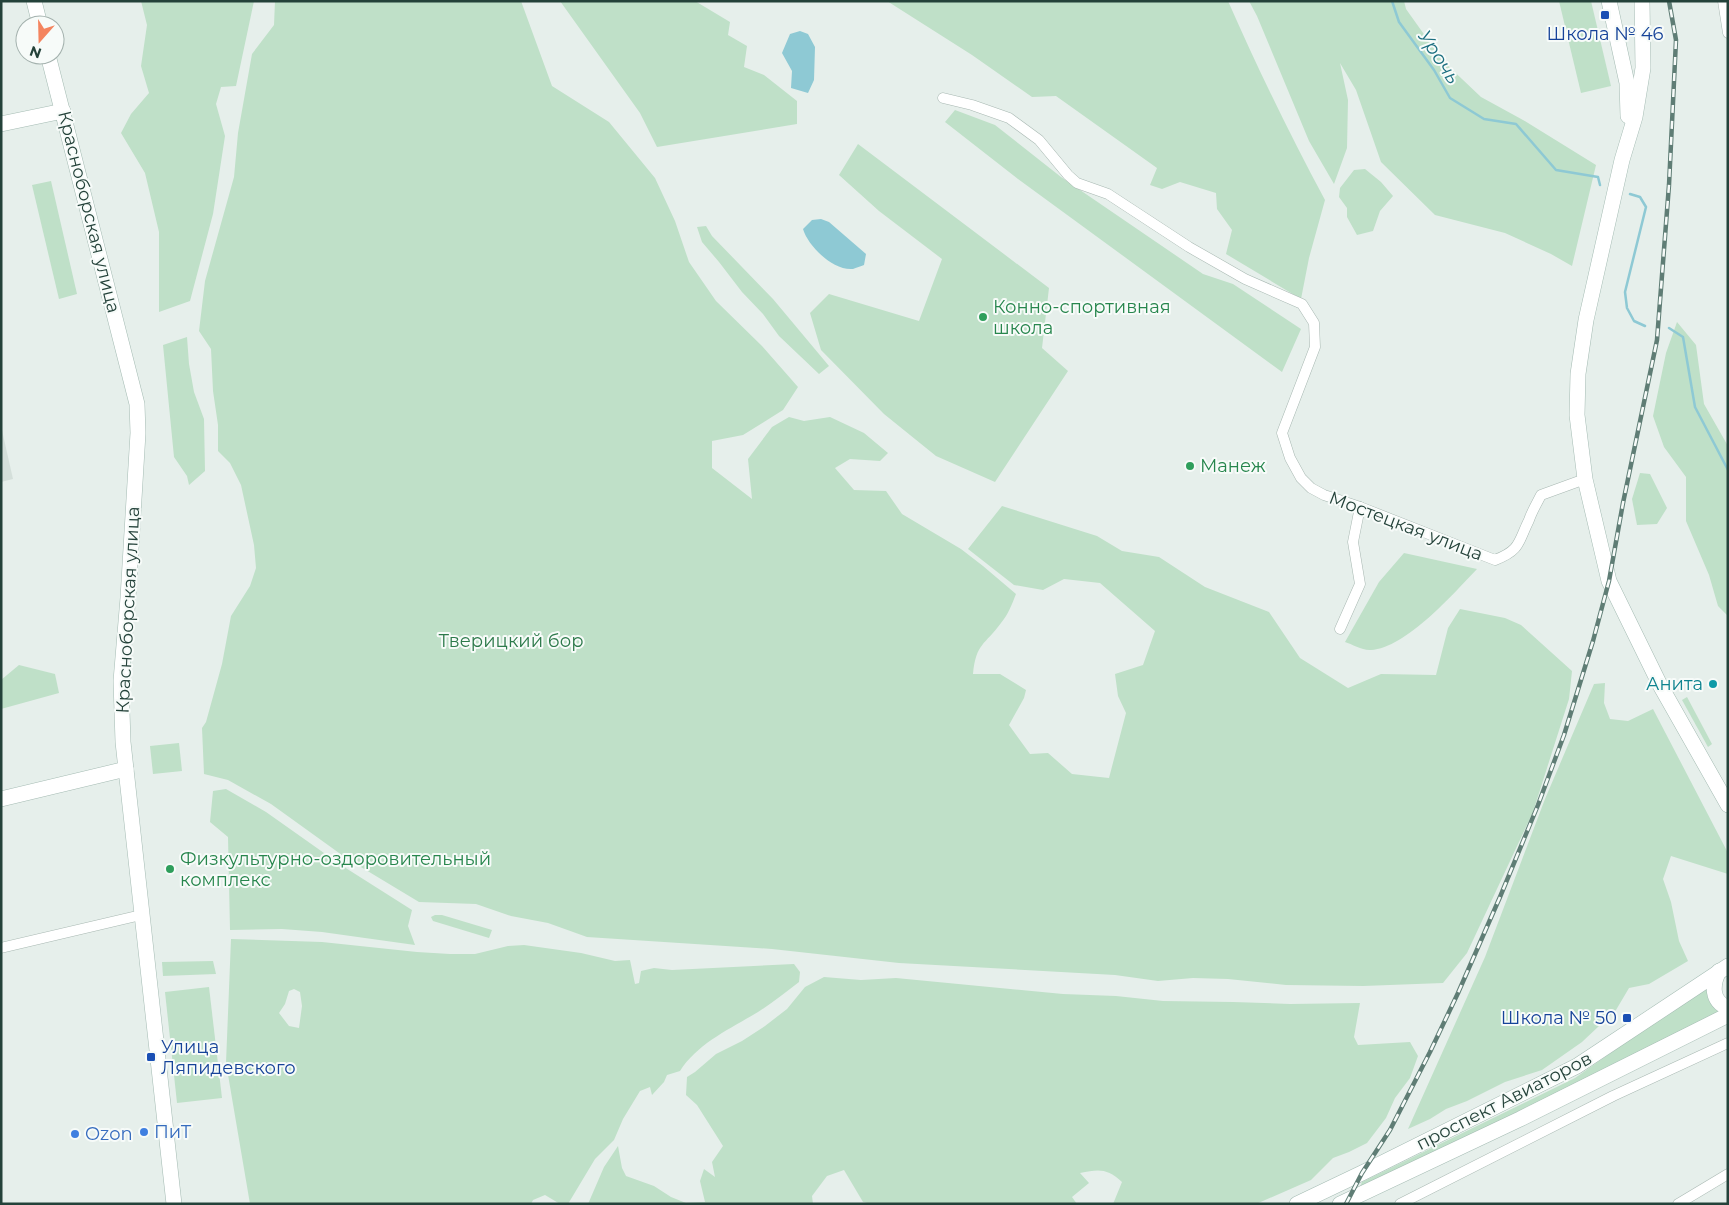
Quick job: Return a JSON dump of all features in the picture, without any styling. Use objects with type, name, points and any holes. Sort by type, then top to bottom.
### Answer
[{"type":"main road","points":[[34,1],[38,15]]},
{"type":"main road","points":[[1609,1],[1627,84],[1629,135]]},
{"type":"main road","points":[[1642,1],[1644,24],[1643,68],[1635,117],[1629,135],[1586,320],[1578,374],[1577,415],[1584,479],[1608,581],[1660,685],[1728,805]]},
{"type":"main road","points":[[1616,29],[1644,24]]},
{"type":"main road","name":"Красноборская улица","points":[[51,65],[138,404],[129,588],[121,681],[126,769],[174,1204]]},
{"type":"main road","points":[[1,124],[63,110]]},
{"type":"main road","points":[[1,799],[126,769]]},
{"type":"main road","points":[[1723,968],[1713,985],[1714,994],[1718,1001],[1728,1008]]},
{"type":"main road","name":"проспект Авиаторов","points":[[1297,1204],[1362,1174],[1577,1066],[1723,968]]},
{"type":"main road","name":"проспект Авиаторов","points":[[1340,1204],[1520,1119],[1728,1016]]},
{"type":"street","points":[[1724,1],[1728,33]]},
{"type":"street","name":"Мостецкая улица","points":[[943,98],[972,104],[1009,118],[1039,140],[1077,183],[1108,194],[1190,247],[1245,279],[1302,304],[1314,323],[1315,347],[1282,433],[1290,458],[1301,478],[1311,488],[1324,496],[1360,507],[1495,560],[1508,555],[1520,543],[1528,520],[1541,495],[1584,479]]},
{"type":"street","points":[[1340,629],[1360,584],[1353,542],[1360,507]]},
{"type":"street","points":[[1,948],[141,915]]},
{"type":"street","points":[[1400,1204],[1613,1096],[1728,1042]]},
{"type":"street","points":[[1678,1204],[1728,1174]]},
{"type":"shaded area","points":[[1,426],[13,479],[1,482]]},
{"type":"green space","points":[[141,1],[254,1],[236,86],[221,87],[216,104],[225,136],[213,214],[190,301],[159,312],[159,232],[145,173],[121,133],[131,114],[149,93],[141,66],[147,25]]},
{"type":"green space","name":"Тверицкий бор","points":[[275,1],[521,1],[552,86],[609,122],[655,178],[675,221],[689,262],[716,301],[762,346],[798,387],[783,410],[743,435],[712,441],[712,468],[752,499],[748,459],[772,427],[789,417],[804,421],[830,417],[864,433],[888,453],[880,461],[850,459],[835,468],[854,490],[886,491],[902,514],[961,549],[1016,594],[1006,616],[979,650],[973,674],[1000,674],[1026,690],[1024,698],[1009,725],[1030,754],[1048,753],[1072,774],[1109,778],[1126,713],[1118,696],[1115,674],[1143,665],[1155,631],[1100,583],[1064,579],[1043,590],[1014,585],[968,549],[1002,506],[1097,536],[1122,551],[1159,557],[1205,587],[1269,612],[1300,658],[1348,688],[1381,674],[1436,675],[1448,628],[1460,609],[1505,618],[1521,625],[1572,671],[1569,699],[1533,812],[1467,953],[1443,983],[1363,986],[1286,985],[1228,979],[1193,978],[1158,981],[1115,975],[899,963],[772,949],[587,937],[548,923],[511,916],[476,904],[419,902],[346,858],[271,804],[228,780],[204,774],[202,728],[206,722],[222,664],[231,616],[250,586],[256,568],[254,545],[241,485],[230,463],[218,451],[218,425],[213,391],[211,349],[199,331],[205,281],[234,177],[238,133],[252,54],[274,25]]},
{"type":"green space","points":[[560,1],[695,1],[730,22],[728,35],[747,46],[744,67],[764,75],[797,101],[797,124],[657,147],[640,113]]},
{"type":"green space","points":[[887,1],[1228,1],[1275,102],[1325,200],[1309,258],[1301,299],[1226,254],[1232,230],[1217,209],[1216,193],[1180,182],[1162,189],[1150,185],[1157,168],[1056,96],[1032,97],[972,55]]},
{"type":"green space","points":[[1249,1],[1404,1],[1406,9],[1443,61],[1481,97],[1523,120],[1596,165],[1572,266],[1505,233],[1435,215],[1381,162],[1356,90],[1340,63],[1348,100],[1347,148],[1334,184],[1309,141]]},
{"type":"green space","points":[[1559,1],[1591,1],[1611,86],[1581,93]]},
{"type":"green space","points":[[955,110],[995,125],[1061,177],[1203,274],[1233,284],[1301,329],[1282,372],[1018,179],[945,122]]},
{"type":"green space","name":"Конно-спортивная школа","points":[[858,144],[1049,288],[1042,348],[1068,371],[995,482],[936,456],[884,414],[821,350],[810,313],[829,294],[919,321],[942,259],[879,211],[839,175]]},
{"type":"green space","points":[[1365,169],[1381,182],[1393,196],[1380,211],[1373,231],[1357,235],[1347,217],[1347,208],[1339,197],[1340,188],[1354,170]]},
{"type":"green space","points":[[51,181],[77,294],[59,299],[32,185]]},
{"type":"green space","points":[[706,226],[712,236],[773,299],[829,366],[819,374],[779,336],[763,314],[742,292],[702,242],[697,227]]},
{"type":"green space","points":[[1677,322],[1696,345],[1704,404],[1728,446],[1728,616],[1718,606],[1709,575],[1686,521],[1686,477],[1664,447],[1653,416],[1666,353]]},
{"type":"green space","points":[[187,337],[194,392],[204,419],[205,471],[189,485],[187,476],[174,457],[163,345]]},
{"type":"green space","points":[[1640,473],[1650,474],[1667,508],[1657,524],[1637,525],[1632,499]]},
{"type":"green space","points":[[1404,553],[1477,569],[1428,618],[1399,640],[1385,647],[1371,650],[1345,642],[1379,582]]},
{"type":"green space","points":[[19,665],[55,674],[59,693],[1,709],[1,680]]},
{"type":"green space","points":[[1605,683],[1604,703],[1610,719],[1628,721],[1653,709],[1728,853],[1728,874],[1671,856],[1663,879],[1671,902],[1679,941],[1688,961],[1649,984],[1629,988],[1616,1010],[1582,1042],[1542,1070],[1505,1082],[1408,1129],[1485,957],[1545,799],[1594,684]]},
{"type":"green space","points":[[1687,697],[1712,744],[1708,747],[1682,700]]},
{"type":"green space","points":[[179,743],[182,771],[153,774],[150,746]]},
{"type":"green space","points":[[226,789],[266,812],[341,865],[412,910],[408,926],[415,945],[322,932],[282,929],[230,930],[228,837],[210,822],[213,791]]},
{"type":"green space","points":[[442,915],[492,930],[489,938],[433,921],[431,917]]},
{"type":"green space","points":[[231,939],[322,942],[450,954],[475,954],[508,946],[524,945],[581,953],[615,961],[630,960],[635,984],[639,983],[641,971],[654,968],[672,970],[794,964],[800,972],[799,982],[763,1009],[705,1045],[687,1061],[680,1071],[667,1075],[664,1082],[652,1095],[650,1087],[640,1091],[623,1119],[614,1140],[595,1159],[568,1204],[560,1204],[545,1195],[533,1200],[531,1204],[250,1204],[226,1063]],"holes":[[[294,989],[300,992],[302,1006],[299,1028],[289,1026],[279,1013],[285,1004],[289,991]]]},
{"type":"green space","points":[[213,961],[216,974],[163,976],[162,962]]},
{"type":"green space","points":[[824,977],[861,980],[896,978],[1063,994],[1116,996],[1163,1001],[1290,1004],[1360,1003],[1354,1037],[1358,1045],[1410,1042],[1418,1056],[1410,1078],[1395,1098],[1386,1118],[1367,1143],[1333,1158],[1311,1180],[1256,1204],[1113,1204],[1122,1182],[1112,1174],[1098,1170],[1080,1173],[1089,1183],[1072,1197],[1077,1204],[871,1204],[863,1202],[844,1170],[827,1176],[812,1196],[813,1204],[588,1204],[604,1167],[618,1146],[622,1168],[626,1176],[654,1186],[671,1197],[686,1203],[705,1202],[700,1181],[704,1169],[715,1177],[712,1162],[723,1146],[697,1105],[686,1095],[687,1077],[716,1054],[742,1041],[765,1026],[787,1009],[805,987]]},
{"type":"green space","points":[[1710,983],[1724,1011],[1358,1191],[1362,1182],[1575,1078]]},
{"type":"green space","points":[[209,987],[222,1098],[177,1103],[165,992]]},
{"type":"water","points":[[800,31],[808,34],[815,47],[814,80],[808,93],[791,88],[792,71],[782,53],[790,34]]},
{"type":"water","points":[[821,219],[829,222],[866,254],[864,265],[853,269],[845,269],[830,262],[816,250],[803,229],[812,220]]},
{"type":"waterway","name":"Урочь","points":[[1392,1],[1399,22],[1434,70],[1450,98],[1484,119],[1516,124],[1556,170],[1598,177],[1600,185]]},
{"type":"waterway","name":"Урочь","points":[[1630,194],[1640,197],[1646,207],[1625,292],[1627,308],[1634,321],[1645,326]]},
{"type":"waterway","name":"Урочь","points":[[1669,328],[1683,337],[1695,407],[1728,470]]},
{"type":"railway","points":[[1346,1204],[1362,1173],[1390,1130],[1458,993],[1538,805],[1564,735],[1593,641],[1609,581],[1623,503],[1657,340],[1669,185],[1676,40],[1669,1]]},
{"type":"place","name":"Школа № 46","points":[[1605,15]]},
{"type":"place","name":"Конно-спортивная школа","points":[[983,317]]},
{"type":"place","name":"Манеж","points":[[1190,466]]},
{"type":"place","name":"Анита","points":[[1713,684]]},
{"type":"place","name":"Физкультурно-оздоровительный комплекс","points":[[170,869]]},
{"type":"place","name":"Школа № 50","points":[[1627,1018]]},
{"type":"place","name":"Улица Ляпидевского","points":[[151,1057]]},
{"type":"place","name":"ПиТ","points":[[144,1132]]},
{"type":"place","name":"Ozon","points":[[75,1134]]}]
